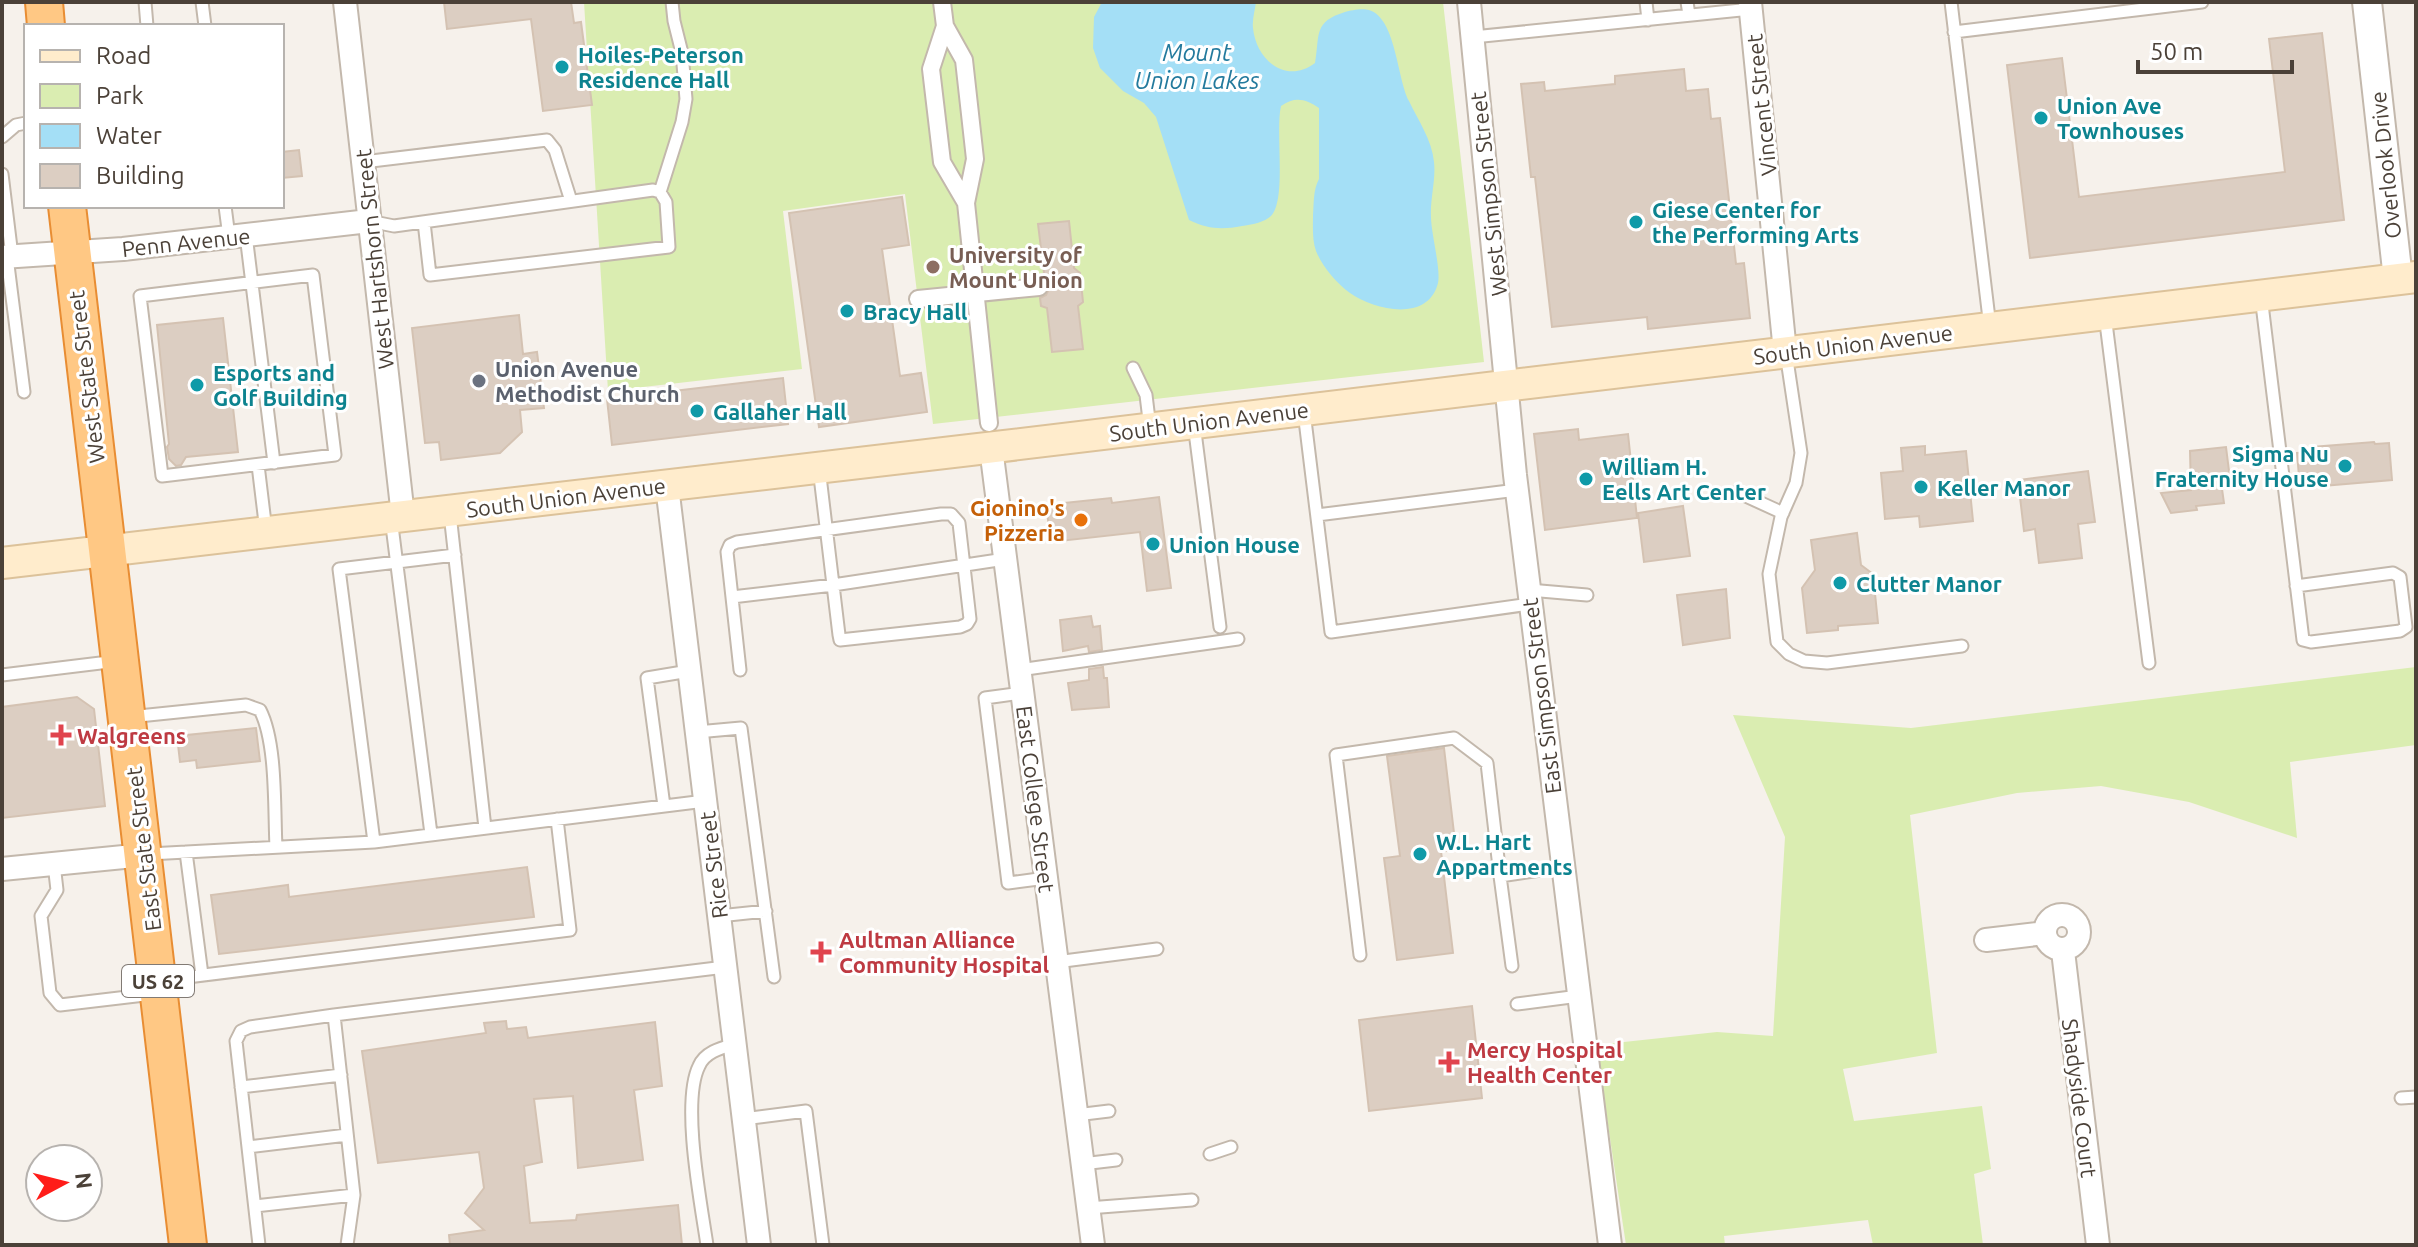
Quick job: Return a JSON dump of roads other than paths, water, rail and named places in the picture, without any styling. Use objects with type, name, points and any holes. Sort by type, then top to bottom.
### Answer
[{"type":"highway","points":[[44,2],[46,24]]},
{"type":"highway","name":"West State Street","points":[[67,208],[106,549]]},
{"type":"highway","name":"East State Street","points":[[106,549],[188,1245]]},
{"type":"main road","name":"South Union Avenue","points":[[2,563],[819,468],[990,436],[1150,428],[2407,278]]},
{"type":"street","name":"West Hartshorn Street","points":[[345,2],[397,517]]},
{"type":"street","points":[[942,2],[945,26],[964,60],[975,159],[966,203],[990,436]]},
{"type":"street","name":"West Simpson Street","points":[[1469,2],[1506,386]]},
{"type":"street","name":"Overlook Drive","points":[[2367,2],[2407,278]]},
{"type":"street","name":"Vincent Street","points":[[1751,6],[1785,352]]},
{"type":"street","points":[[945,26],[931,69],[942,162],[966,203]]},
{"type":"street","name":"Penn Avenue","points":[[7,257],[72,253],[369,221]]},
{"type":"street","points":[[918,299],[1039,287]]},
{"type":"street","name":"East Simpson Street","points":[[1506,386],[1610,1245]]},
{"type":"street","name":"East College Street","points":[[990,436],[1093,1245]]},
{"type":"street","name":"Rice Street","points":[[667,486],[759,1245]]},
{"type":"street","points":[[2,869],[144,855]]},
{"type":"street","points":[[2062,915],[2076,920],[2079,940],[2063,951],[2047,942],[2045,933],[2046,925],[2052,918],[2062,915]]},
{"type":"street","points":[[1986,940],[2045,933]]},
{"type":"street","name":"Shadyside Court","points":[[2063,951],[2098,1245]]},
{"type":"lane","points":[[145,2],[147,24]]},
{"type":"lane","points":[[202,2],[205,24]]},
{"type":"lane","points":[[660,192],[676,145],[686,99],[682,53],[672,2]]},
{"type":"lane","points":[[1646,2],[1648,20]]},
{"type":"lane","points":[[1687,2],[1689,15]]},
{"type":"lane","points":[[1951,2],[1990,328]]},
{"type":"lane","points":[[1954,32],[2202,2]]},
{"type":"lane","points":[[1473,37],[1648,20],[1751,6]]},
{"type":"lane","points":[[2,123],[21,124]]},
{"type":"lane","points":[[2,137],[21,124]]},
{"type":"lane","points":[[363,162],[547,140],[555,150],[571,201]]},
{"type":"lane","points":[[2,174],[7,257],[24,392]]},
{"type":"lane","points":[[369,221],[394,226],[653,190],[660,192],[666,202],[669,247],[430,275],[424,222]]},
{"type":"lane","points":[[226,208],[252,283],[274,463]]},
{"type":"lane","points":[[313,275],[335,455],[274,463],[162,476],[140,296],[313,275]]},
{"type":"lane","points":[[2260,296],[2296,586],[2303,640],[2341,639],[2400,631],[2406,627],[2400,577],[2393,573],[2296,586]]},
{"type":"lane","points":[[2105,314],[2149,663]]},
{"type":"lane","points":[[1785,352],[1801,453],[1796,483],[1774,541],[1769,574],[1777,642],[1789,654],[1804,661],[1827,663],[1962,646]]},
{"type":"lane","points":[[1133,368],[1146,395],[1150,428]]},
{"type":"lane","points":[[1304,410],[1331,632],[1530,597],[1587,595]]},
{"type":"lane","points":[[1194,423],[1220,627]]},
{"type":"lane","points":[[258,465],[266,531]]},
{"type":"lane","points":[[740,670],[727,552],[730,545],[737,542],[826,531],[951,514],[959,523],[970,615],[967,624],[842,640],[839,635],[826,531],[819,468]]},
{"type":"lane","points":[[1317,515],[1517,490]]},
{"type":"lane","points":[[1737,492],[1783,513]]},
{"type":"lane","points":[[450,511],[485,828]]},
{"type":"lane","points":[[397,517],[397,562],[431,834]]},
{"type":"lane","points":[[374,842],[339,569],[455,555]]},
{"type":"lane","points":[[732,597],[1005,559]]},
{"type":"lane","points":[[1019,670],[1238,639]]},
{"type":"lane","points":[[2,675],[120,661]]},
{"type":"lane","points":[[664,806],[647,678],[689,671]]},
{"type":"lane","points":[[1022,693],[985,698],[1008,883],[1046,878]]},
{"type":"lane","points":[[127,717],[246,705],[260,710],[266,722],[272,768],[276,847]]},
{"type":"lane","points":[[697,732],[741,728],[774,977]]},
{"type":"lane","points":[[1360,955],[1336,755],[1454,738],[1487,763],[1512,966]]},
{"type":"lane","points":[[144,855],[374,842],[705,801]]},
{"type":"lane","points":[[54,864],[57,890],[41,916],[50,993],[60,1005],[159,987],[202,975],[570,930],[557,819]]},
{"type":"lane","points":[[186,852],[202,975]]},
{"type":"lane","points":[[1500,876],[1562,867]]},
{"type":"lane","points":[[719,916],[766,911]]},
{"type":"lane","points":[[1056,962],[1157,949]]},
{"type":"lane","points":[[259,1245],[236,1041],[241,1031],[250,1027],[334,1015],[725,967]]},
{"type":"lane","points":[[1517,1004],[1579,996]]},
{"type":"lane","points":[[334,1015],[354,1195],[347,1245]]},
{"type":"lane","points":[[707,1245],[692,1134],[693,1091],[699,1065],[714,1050],[735,1044]]},
{"type":"lane","points":[[241,1087],[341,1075]]},
{"type":"lane","points":[[2401,1098],[2416,1097]]},
{"type":"lane","points":[[743,1119],[806,1111],[823,1245]]},
{"type":"lane","points":[[1076,1115],[1109,1111]]},
{"type":"lane","points":[[248,1147],[347,1135]]},
{"type":"lane","points":[[1210,1154],[1231,1147]]},
{"type":"lane","points":[[1082,1164],[1116,1160]]},
{"type":"lane","points":[[255,1206],[354,1195]]},
{"type":"lane","points":[[1088,1208],[1192,1200]]},
{"type":"water","name":"Mount Union Lakes","points":[[1102,2],[1256,2],[1253,28],[1260,50],[1274,66],[1294,71],[1315,63],[1320,30],[1328,20],[1357,10],[1369,10],[1378,15],[1390,36],[1405,91],[1433,154],[1431,217],[1439,277],[1432,296],[1412,308],[1386,308],[1372,304],[1345,289],[1322,263],[1316,251],[1313,228],[1314,197],[1319,179],[1319,108],[1305,101],[1291,101],[1281,106],[1280,181],[1276,207],[1271,216],[1258,223],[1228,228],[1209,227],[1189,220],[1156,117],[1144,103],[1123,91],[1100,68],[1093,48],[1094,17]]},
{"type":"place","name":"Hoiles-Peterson Residence Hall","points":[[562,67]]},
{"type":"place","name":"Union Ave Townhouses","points":[[2041,118]]},
{"type":"place","name":"Giese Center for the Performing Arts","points":[[1636,222]]},
{"type":"place","name":"University of Mount Union","points":[[933,267]]},
{"type":"place","name":"Bracy Hall","points":[[847,311]]},
{"type":"place","name":"Union Avenue Methodist Church","points":[[479,381]]},
{"type":"place","name":"Esports and Golf Building","points":[[197,385]]},
{"type":"place","name":"Gallaher Hall","points":[[697,411]]},
{"type":"place","name":"Sigma Nu Fraternity House","points":[[2345,466]]},
{"type":"place","name":"William H. Eells Art Center","points":[[1586,479]]},
{"type":"place","name":"Keller Manor","points":[[1921,487]]},
{"type":"place","name":"Gionino's Pizzeria","points":[[1081,520]]},
{"type":"place","name":"Union House","points":[[1153,544]]},
{"type":"place","name":"Clutter Manor","points":[[1840,583]]},
{"type":"place","name":"Walgreens","points":[[61,735]]},
{"type":"place","name":"W.L. Hart Appartments","points":[[1420,854]]},
{"type":"place","name":"Aultman Alliance Community Hospital","points":[[821,952]]},
{"type":"place","name":"Mercy Hospital Health Center","points":[[1449,1062]]}]
